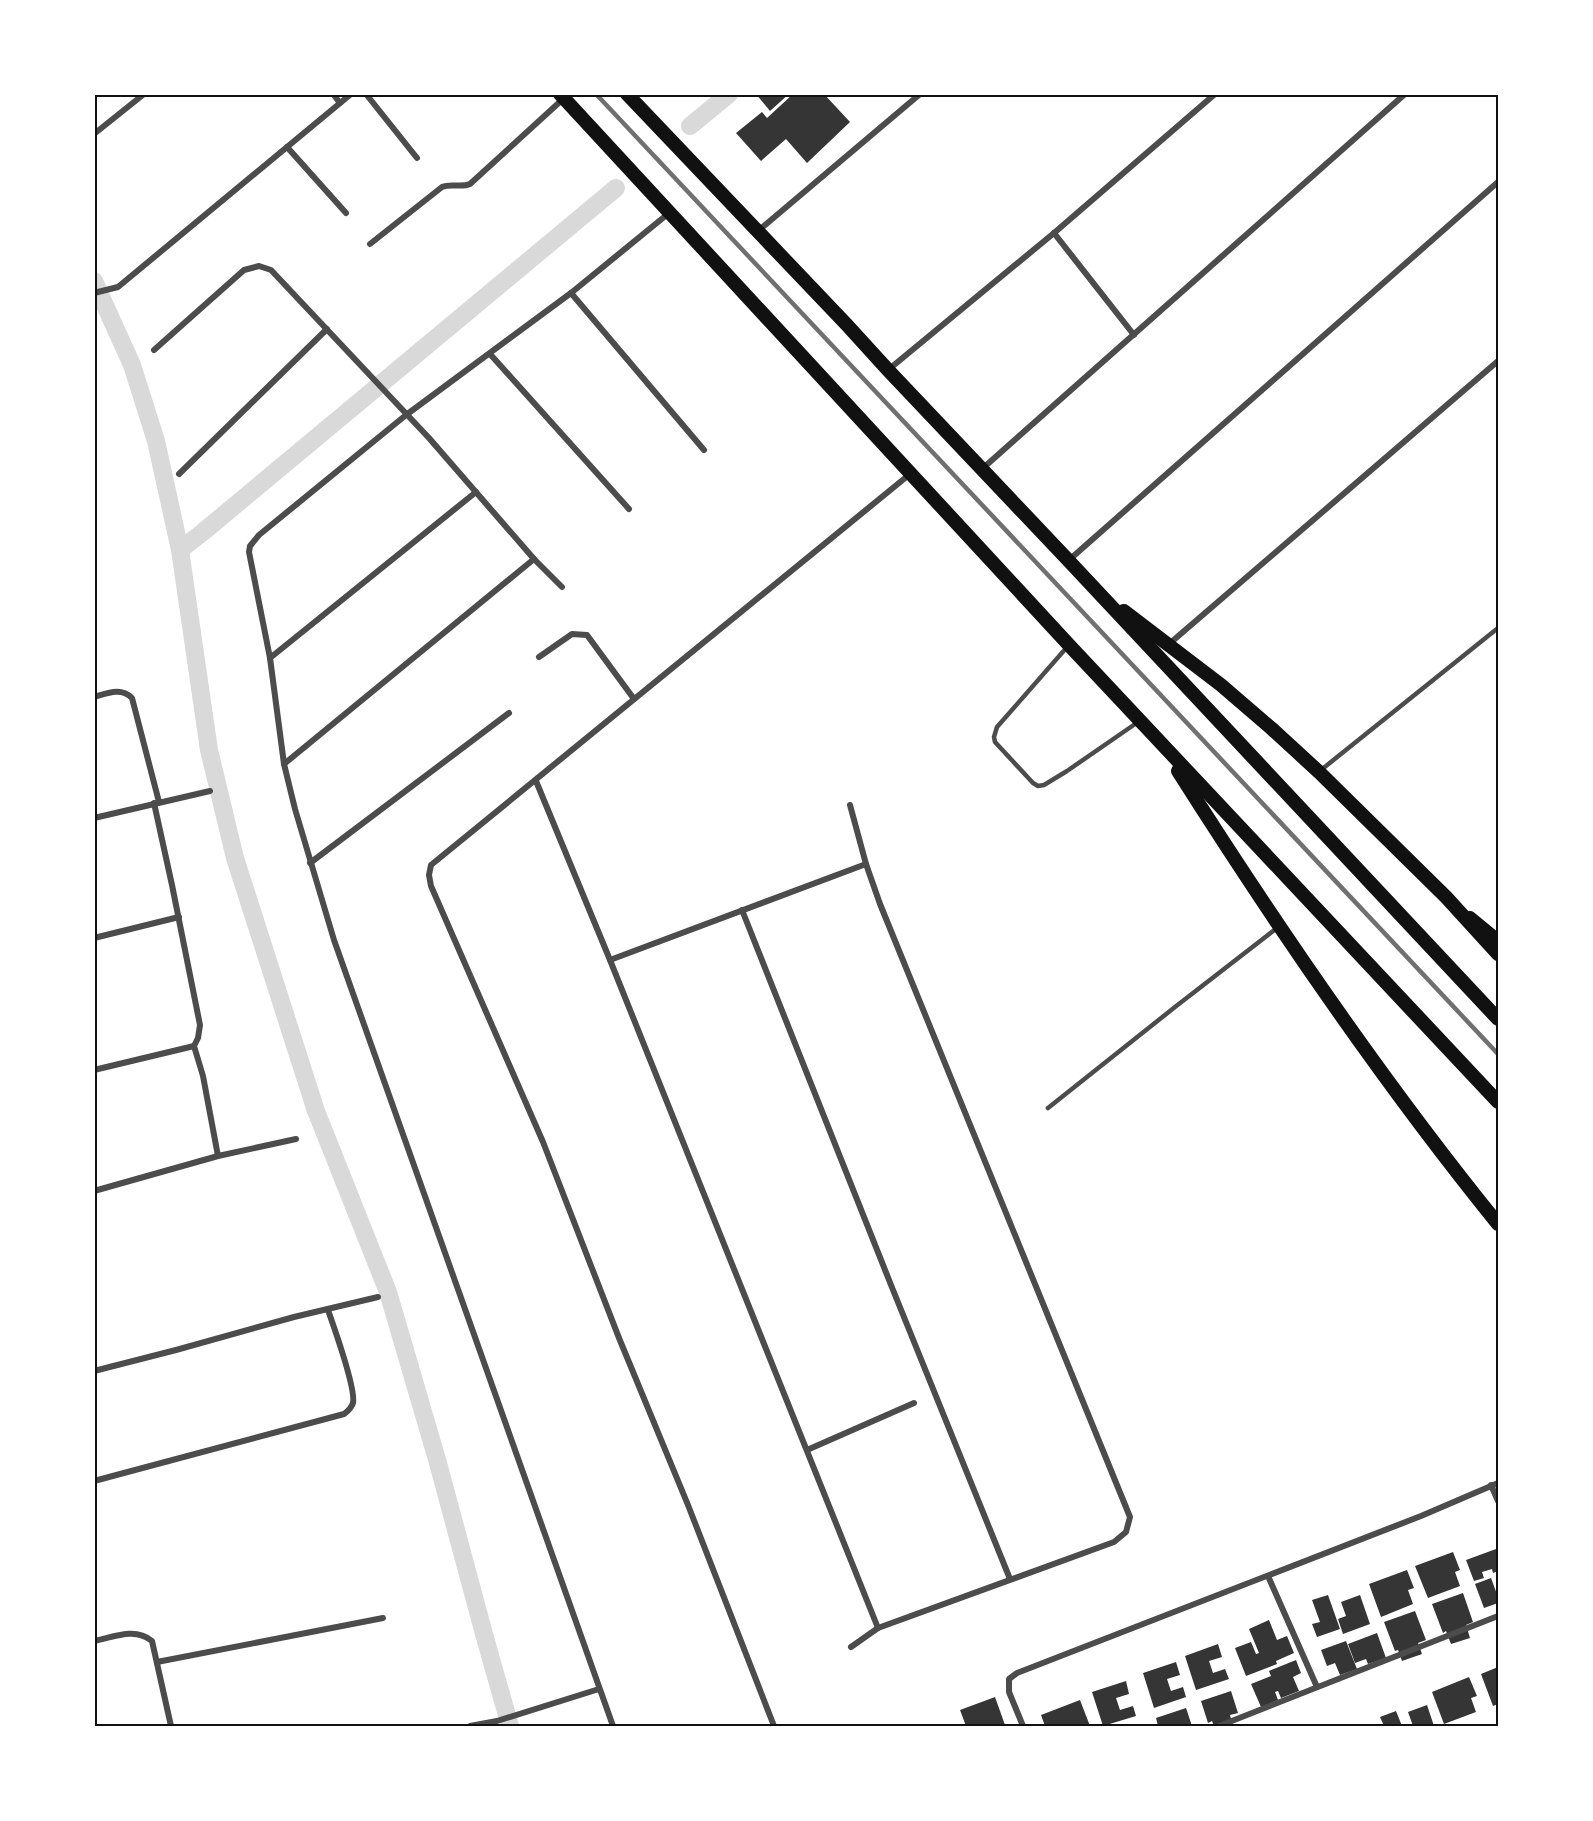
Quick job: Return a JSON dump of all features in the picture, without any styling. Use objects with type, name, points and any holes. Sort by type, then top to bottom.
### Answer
[{"type":"main road","points":[[627,94],[847,324],[1498,1019]]},
{"type":"main road","points":[[562,97],[1069,645],[1498,1102]]},
{"type":"main road","points":[[1095,590],[1221,685],[1318,772],[1446,897],[1498,954]]},
{"type":"main road","points":[[1160,742],[1216,832],[1279,926],[1394,1089],[1498,1224]]},
{"type":"main road","points":[[1446,897],[1498,940]]},
{"type":"street","points":[[94,134],[144,94]]},
{"type":"street","points":[[333,94],[340,103]]},
{"type":"street","points":[[94,293],[118,286],[351,94]]},
{"type":"street","points":[[366,94],[417,158]]},
{"type":"street","points":[[757,231],[920,94]]},
{"type":"street","points":[[888,370],[1054,233],[1215,94]]},
{"type":"street","points":[[982,470],[1406,94]]},
{"type":"street","points":[[370,244],[442,187],[470,184],[562,97]]},
{"type":"street","points":[[288,147],[346,213]]},
{"type":"street","points":[[1068,560],[1498,182]]},
{"type":"street","points":[[613,1726],[334,940],[310,863],[284,764],[270,658],[249,558],[250,546],[259,535],[406,415],[572,293],[670,213]]},
{"type":"street","points":[[1054,233],[1134,335]]},
{"type":"street","points":[[154,350],[244,270],[259,266],[271,270],[562,587]]},
{"type":"street","points":[[572,293],[704,450]]},
{"type":"street","points":[[179,474],[327,329]]},
{"type":"street","points":[[490,354],[629,509]]},
{"type":"street","points":[[1168,644],[1498,361]]},
{"type":"street","points":[[774,1726],[543,1142],[431,886],[429,875],[431,865],[910,473]]},
{"type":"street","points":[[270,658],[476,492]]},
{"type":"street","points":[[284,764],[534,559]]},
{"type":"street","points":[[539,657],[572,633],[587,635],[634,699]]},
{"type":"street","points":[[94,697],[116,691],[127,693],[132,698],[157,802],[200,1025],[194,1046],[218,1156]]},
{"type":"street","points":[[310,863],[509,713]]},
{"type":"street","points":[[536,781],[878,1628]]},
{"type":"street","points":[[94,818],[210,791]]},
{"type":"street","points":[[850,805],[866,864],[1130,1517],[1126,1532],[1114,1542],[878,1628],[851,1647]]},
{"type":"street","points":[[610,960],[866,864]]},
{"type":"street","points":[[742,910],[1010,1579]]},
{"type":"street","points":[[94,938],[179,917]]},
{"type":"street","points":[[94,1070],[194,1046]]},
{"type":"street","points":[[94,1191],[218,1156],[296,1139]]},
{"type":"street","points":[[94,1371],[378,1297]]},
{"type":"street","points":[[94,1481],[344,1414],[350,1409],[353,1400],[345,1364],[328,1310]]},
{"type":"street","points":[[807,1450],[914,1403]]},
{"type":"street","points":[[1023,1726],[1009,1692],[1010,1680],[1017,1673],[1421,1516],[1498,1483]]},
{"type":"street","points":[[1491,1485],[1498,1501]]},
{"type":"street","points":[[1268,1576],[1317,1687]]},
{"type":"street","points":[[1219,1726],[1498,1616]]},
{"type":"street","points":[[157,1662],[383,1618]]},
{"type":"street","points":[[94,1641],[133,1633],[141,1633],[152,1641],[171,1726]]},
{"type":"street","points":[[470,1726],[497,1721],[599,1689]]},
{"type":"lane","points":[[1318,772],[1498,628]]},
{"type":"lane","points":[[1069,645],[995,732],[995,742],[1033,783],[1038,786],[1044,785],[1140,720]]},
{"type":"lane","points":[[1048,1108],[1279,926]]},
{"type":"building","points":[[756,94],[789,94],[770,111]]},
{"type":"building","points":[[793,94],[824,94],[850,122],[807,163],[786,139],[761,161],[736,133],[762,112],[767,118]]},
{"type":"building","points":[[1496,1549],[1498,1571],[1493,1573],[1492,1569],[1482,1572],[1484,1578],[1474,1581],[1466,1560]]},
{"type":"building","points":[[1453,1552],[1460,1570],[1455,1572],[1460,1586],[1428,1598],[1415,1566]]},
{"type":"building","points":[[1407,1570],[1414,1588],[1408,1590],[1413,1604],[1381,1617],[1369,1584]]},
{"type":"building","points":[[1491,1578],[1498,1603],[1484,1608],[1475,1584]]},
{"type":"building","points":[[1463,1593],[1473,1622],[1466,1625],[1470,1638],[1451,1644],[1446,1631],[1443,1633],[1432,1604]]},
{"type":"building","points":[[1328,1595],[1340,1629],[1317,1637],[1312,1624],[1320,1622],[1312,1600]]},
{"type":"building","points":[[1360,1595],[1370,1624],[1343,1634],[1338,1619],[1346,1616],[1341,1602]]},
{"type":"building","points":[[1415,1611],[1426,1640],[1418,1643],[1422,1654],[1402,1661],[1398,1650],[1395,1651],[1384,1622]]},
{"type":"building","points":[[1269,1620],[1277,1640],[1287,1636],[1294,1653],[1276,1661],[1277,1664],[1246,1676],[1235,1648],[1251,1642],[1256,1654],[1259,1653],[1249,1629]]},
{"type":"building","points":[[1377,1633],[1386,1658],[1368,1664],[1366,1659],[1355,1663],[1348,1644]]},
{"type":"building","points":[[1346,1641],[1357,1669],[1340,1675],[1335,1663],[1327,1666],[1321,1650]]},
{"type":"building","points":[[1218,1644],[1222,1657],[1209,1661],[1213,1673],[1225,1669],[1229,1679],[1196,1690],[1185,1656]]},
{"type":"building","points":[[1296,1660],[1301,1673],[1293,1677],[1299,1691],[1281,1698],[1278,1691],[1275,1692],[1278,1700],[1261,1707],[1251,1684],[1271,1676],[1269,1671]]},
{"type":"building","points":[[1176,1662],[1180,1675],[1167,1679],[1171,1691],[1183,1687],[1186,1697],[1154,1708],[1143,1673]]},
{"type":"building","points":[[1498,1667],[1498,1704],[1493,1706],[1481,1674]]},
{"type":"building","points":[[1469,1677],[1477,1696],[1471,1698],[1476,1712],[1444,1724],[1432,1692]]},
{"type":"building","points":[[1126,1681],[1129,1694],[1116,1698],[1120,1710],[1133,1706],[1136,1716],[1103,1726],[1092,1692]]},
{"type":"building","points":[[1231,1691],[1238,1713],[1230,1715],[1233,1726],[1214,1726],[1212,1721],[1208,1723],[1201,1701]]},
{"type":"building","points":[[995,1697],[1005,1725],[966,1726],[960,1710]]},
{"type":"building","points":[[1080,1700],[1090,1726],[1045,1726],[1041,1715]]},
{"type":"building","points":[[1427,1705],[1434,1726],[1413,1726],[1408,1712]]},
{"type":"building","points":[[1186,1708],[1192,1726],[1158,1726],[1156,1718]]},
{"type":"building","points":[[1396,1711],[1402,1726],[1384,1726],[1380,1717]]},
{"type":"waterway","points":[[690,126],[729,94]]},
{"type":"waterway","points":[[180,550],[616,188]]},
{"type":"waterway","points":[[94,281],[132,365],[156,441],[180,550],[209,750],[235,858],[316,1111],[388,1292],[438,1463],[510,1726]]},
{"type":"railway","points":[[596,94],[1498,1054]]}]
